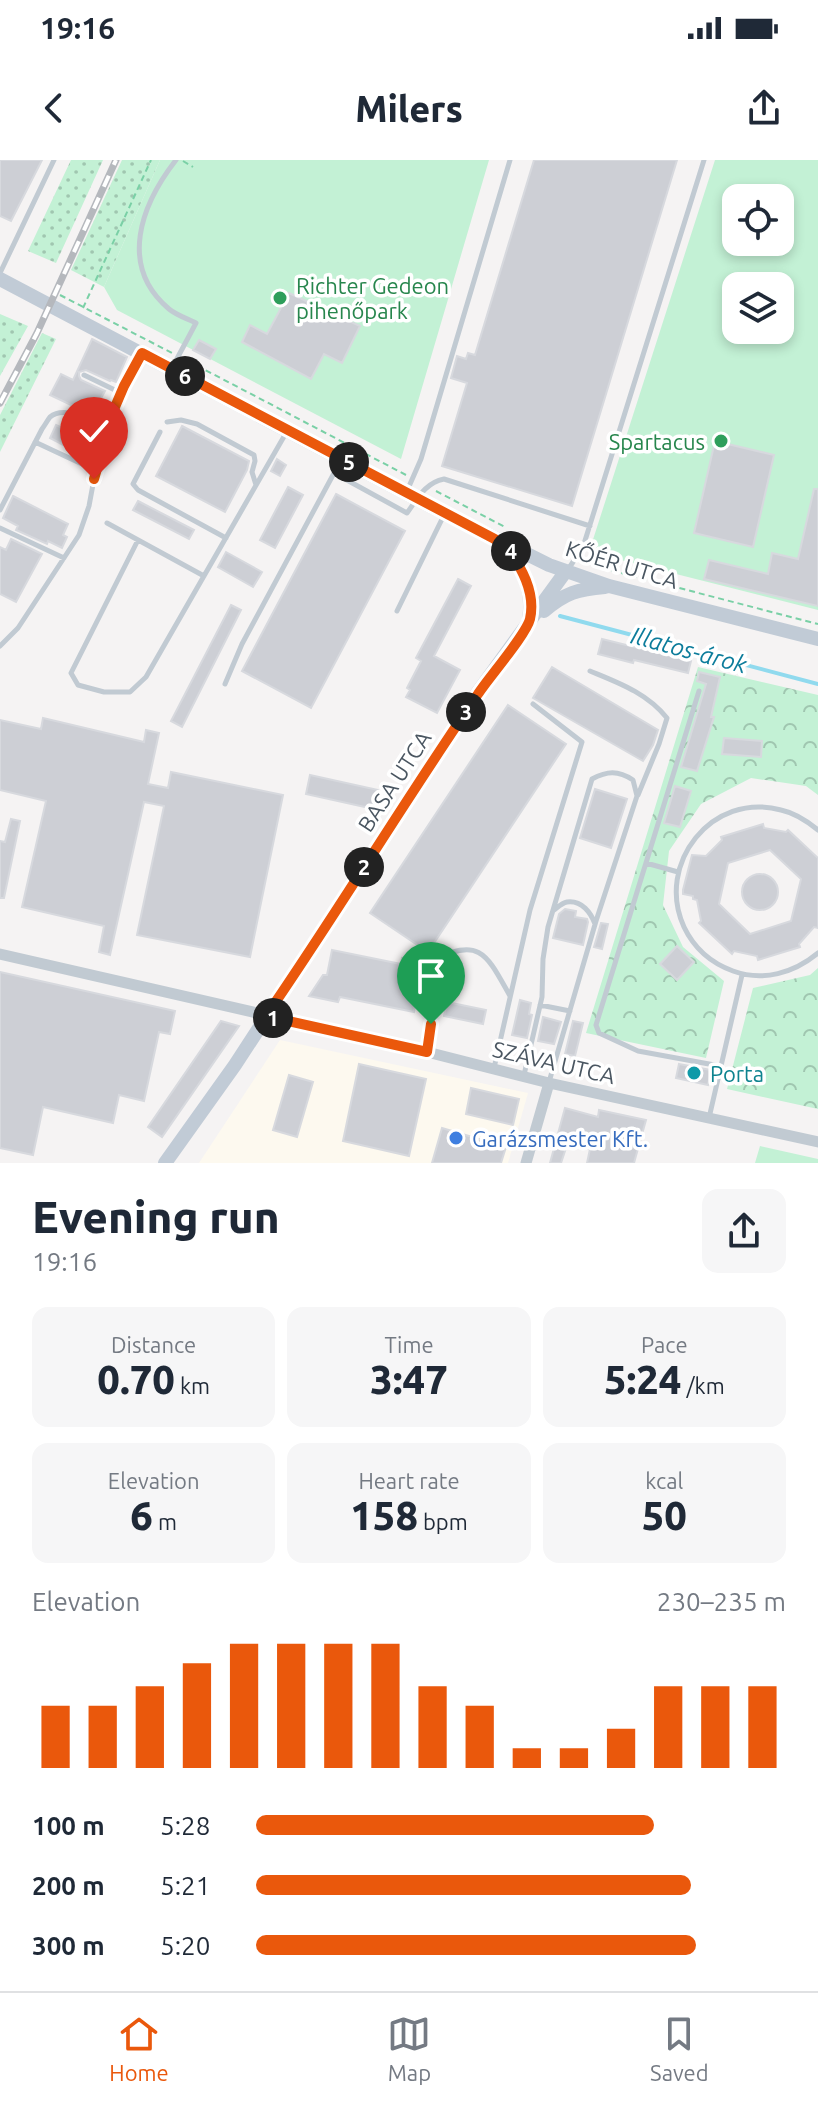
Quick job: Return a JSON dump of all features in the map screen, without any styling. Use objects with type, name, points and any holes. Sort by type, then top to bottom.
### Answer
[{"type":"street","name":"KŐÉR UTCA","points":[[0,279],[142,353],[175,362],[342,459],[416,489],[445,514],[506,545],[609,586],[818,639]]},
{"type":"street","points":[[506,545],[519,564],[530,594],[529,623]]},
{"type":"street","name":"BASA UTCA","points":[[165,1163],[235,1065],[478,692],[566,571]]},
{"type":"street","name":"BASA UTCA","points":[[529,623],[559,598],[581,590],[609,586]]},
{"type":"street","name":"SZÁVA UTCA","points":[[0,954],[549,1083],[818,1142]]},
{"type":"street","points":[[526,1163],[549,1083]]},
{"type":"lane","points":[[0,273],[54,160]]},
{"type":"lane","points":[[175,362],[196,323],[170,310],[148,286],[140,267],[139,253],[142,222],[154,190],[176,160]]},
{"type":"lane","points":[[334,473],[407,513],[510,160]]},
{"type":"lane","points":[[566,571],[583,547],[704,160]]},
{"type":"lane","points":[[0,646],[18,628],[79,535],[108,429],[121,393],[142,353]]},
{"type":"lane","points":[[84,375],[121,393]]},
{"type":"lane","points":[[0,510],[50,417],[60,412],[71,413],[108,429]]},
{"type":"lane","points":[[167,422],[181,420],[197,424],[254,455],[252,472],[256,485]]},
{"type":"lane","points":[[138,540],[71,673],[78,685],[104,692],[130,692],[146,677],[288,430]]},
{"type":"lane","points":[[160,432],[133,484],[138,490],[226,538]]},
{"type":"lane","points":[[35,442],[97,471]]},
{"type":"lane","points":[[225,684],[242,644],[342,459]]},
{"type":"lane","points":[[416,489],[444,479],[590,526]]},
{"type":"lane","points":[[397,611],[445,514]]},
{"type":"lane","points":[[107,523],[204,576]]},
{"type":"lane","points":[[0,528],[64,558]]},
{"type":"lane","points":[[549,1083],[595,925],[637,796],[667,718],[656,704],[628,687],[590,671]]},
{"type":"lane","points":[[699,691],[596,1025],[599,1033],[638,1051],[720,1066]]},
{"type":"lane","points":[[494,1069],[530,910],[582,742],[533,704]]},
{"type":"lane","points":[[524,1077],[540,1005],[543,959],[553,911],[592,779],[605,772],[624,774],[633,780],[637,796]]},
{"type":"lane","points":[[818,830],[799,816],[779,809],[757,807],[735,810],[715,819],[685,851],[675,894],[679,917],[688,937],[703,954],[721,967],[742,975],[764,976],[786,972],[806,963],[818,953]]},
{"type":"lane","points":[[646,863],[678,872]]},
{"type":"lane","points":[[553,911],[568,902],[580,904],[591,913],[595,925]]},
{"type":"lane","points":[[427,1052],[434,993],[429,971],[432,962],[449,952],[471,949],[490,960],[511,997]]},
{"type":"lane","points":[[709,1118],[742,975]]},
{"type":"lane","points":[[540,1005],[570,1011]]},
{"type":"path","points":[[84,307],[151,160]]},
{"type":"path","points":[[182,160],[193,167]]},
{"type":"path","points":[[57,293],[175,362],[416,489],[506,528]]},
{"type":"path","points":[[604,569],[818,624]]},
{"type":"shaded area","points":[[280,1040],[528,1093],[508,1163],[199,1163]]},
{"type":"green space","points":[[71,160],[103,160],[56,263],[28,251]]},
{"type":"green space","points":[[122,160],[160,160],[104,287],[71,270]]},
{"type":"green space","name":"Richter Gedeon pihenőpark","points":[[160,160],[489,160],[401,459],[117,310],[104,287]]},
{"type":"green space","name":"Spartacus","points":[[715,160],[818,160],[818,610],[589,552]]},
{"type":"green space","points":[[0,314],[28,326],[0,376]]},
{"type":"green space","points":[[42,333],[56,339],[0,452],[0,415]]},
{"type":"green space","points":[[698,667],[818,695],[818,795],[806,786],[751,778],[701,804],[669,851],[663,905],[683,947],[724,981],[706,1058],[586,1033]]},
{"type":"green space","points":[[818,968],[818,1109],[727,1089],[753,988],[810,975]]},
{"type":"green space","points":[[760,1146],[818,1159],[818,1163],[755,1163]]},
{"type":"building","points":[[0,160],[42,160],[11,221],[0,216]]},
{"type":"building","points":[[534,160],[677,160],[572,506],[442,466],[467,383],[451,378],[457,356],[466,359],[468,353],[475,355]]},
{"type":"building","points":[[289,293],[360,326],[342,363],[324,354],[311,379],[242,342],[250,325],[267,334]]},
{"type":"building","points":[[92,339],[127,357],[116,382],[86,370],[79,372],[81,380],[105,391],[92,415],[50,395],[61,374],[73,380]]},
{"type":"building","points":[[199,340],[216,349],[210,359],[193,350]]},
{"type":"building","points":[[56,425],[81,437],[85,429],[100,436],[88,458],[50,438]]},
{"type":"building","points":[[182,426],[249,461],[225,512],[156,476]]},
{"type":"building","points":[[715,441],[774,455],[753,547],[694,533]]},
{"type":"building","points":[[277,459],[286,465],[280,476],[271,471]]},
{"type":"building","points":[[288,487],[303,495],[275,548],[260,540]]},
{"type":"building","points":[[814,489],[818,489],[818,606],[704,579],[709,560],[768,574],[772,553],[798,559]]},
{"type":"building","points":[[336,494],[405,531],[311,708],[242,671]]},
{"type":"building","points":[[13,496],[68,524],[62,548],[16,530],[18,526],[3,518]]},
{"type":"building","points":[[138,501],[194,530],[189,539],[133,510]]},
{"type":"building","points":[[11,539],[42,554],[16,602],[0,594],[0,547],[6,550]]},
{"type":"building","points":[[226,552],[262,572],[253,587],[218,567]]},
{"type":"building","points":[[458,579],[471,586],[434,656],[460,670],[437,713],[406,697],[410,690],[407,688],[421,661],[416,658]]},
{"type":"building","points":[[231,605],[241,610],[182,727],[171,721]]},
{"type":"building","points":[[602,639],[691,661],[688,673],[598,654]]},
{"type":"building","points":[[552,667],[658,730],[643,761],[533,698]]},
{"type":"building","points":[[699,672],[720,677],[711,717],[714,717],[697,771],[681,767],[706,684],[697,681]]},
{"type":"building","points":[[508,705],[566,744],[428,952],[370,913]]},
{"type":"building","points":[[43,718],[144,742],[146,730],[159,733],[148,784],[168,788],[171,772],[283,795],[250,957],[137,935],[164,806],[144,802],[110,955],[99,952],[104,926],[22,907],[46,801],[0,790],[0,720],[41,729]]},
{"type":"building","points":[[724,738],[762,741],[761,757],[722,754]]},
{"type":"building","points":[[310,775],[378,790],[374,809],[306,794]]},
{"type":"building","points":[[675,786],[691,791],[680,827],[664,823]]},
{"type":"building","points":[[595,789],[627,799],[611,848],[580,838]]},
{"type":"building","points":[[11,819],[20,821],[4,898],[0,898],[0,841],[5,842]]},
{"type":"building","points":[[763,824],[764,828],[788,830],[818,858],[818,928],[814,927],[799,944],[800,947],[758,960],[757,956],[734,951],[732,954],[699,923],[697,900],[683,894],[683,890],[692,855],[706,856],[722,840],[721,837]],"holes":[[[770,850],[801,879],[791,921],[750,934],[719,904],[728,863]]]},
{"type":"building","points":[[760,874],[773,879],[778,892],[773,905],[760,910],[747,905],[742,892],[747,879]]},
{"type":"building","points":[[565,909],[576,911],[575,917],[587,919],[583,945],[553,938],[559,914]]},
{"type":"building","points":[[601,923],[608,924],[602,949],[594,947]]},
{"type":"building","points":[[677,946],[694,962],[677,980],[660,964]]},
{"type":"building","points":[[332,950],[401,964],[402,958],[421,962],[414,1012],[340,997],[338,1002],[309,996],[323,975],[327,975]]},
{"type":"building","points":[[0,972],[175,1011],[170,1034],[159,1032],[144,1101],[119,1095],[113,1123],[43,1107],[33,1155],[0,1148]]},
{"type":"building","points":[[520,1000],[531,1003],[527,1038],[512,1035]]},
{"type":"building","points":[[447,1002],[486,1010],[483,1024],[444,1016]]},
{"type":"building","points":[[543,1017],[561,1022],[554,1044],[538,1041]]},
{"type":"building","points":[[221,1021],[239,1026],[162,1137],[148,1127]]},
{"type":"building","points":[[573,1021],[583,1023],[575,1056],[565,1054]]},
{"type":"building","points":[[359,1064],[426,1079],[409,1156],[343,1141]]},
{"type":"building","name":"Porta","points":[[679,1064],[711,1070],[708,1085],[676,1078]]},
{"type":"building","points":[[289,1075],[313,1082],[297,1137],[273,1130]]},
{"type":"building","points":[[471,1088],[519,1099],[513,1125],[466,1114]]},
{"type":"building","points":[[565,1108],[598,1117],[599,1110],[646,1120],[634,1163],[587,1163],[590,1149],[568,1142],[561,1163],[550,1163]]},
{"type":"building","name":"Garázsmester Kft.","points":[[442,1128],[506,1147],[501,1163],[432,1163]]},
{"type":"waterway","name":"Illatos-árok","points":[[560,616],[818,684]]},
{"type":"railway","points":[[0,403],[37,333],[116,160]]},
{"type":"place","name":"Richter Gedeon pihenőpark","points":[[280,298]]},
{"type":"place","name":"Spartacus","points":[[721,441]]},
{"type":"place","name":"Porta","points":[[694,1073]]},
{"type":"place","name":"Garázsmester Kft.","points":[[456,1138]]},
{"type":"route","points":[[94,479],[115,407],[142,353],[506,545],[519,564],[530,594],[529,623],[478,692],[266,1016],[427,1052],[431,1024]]}]
